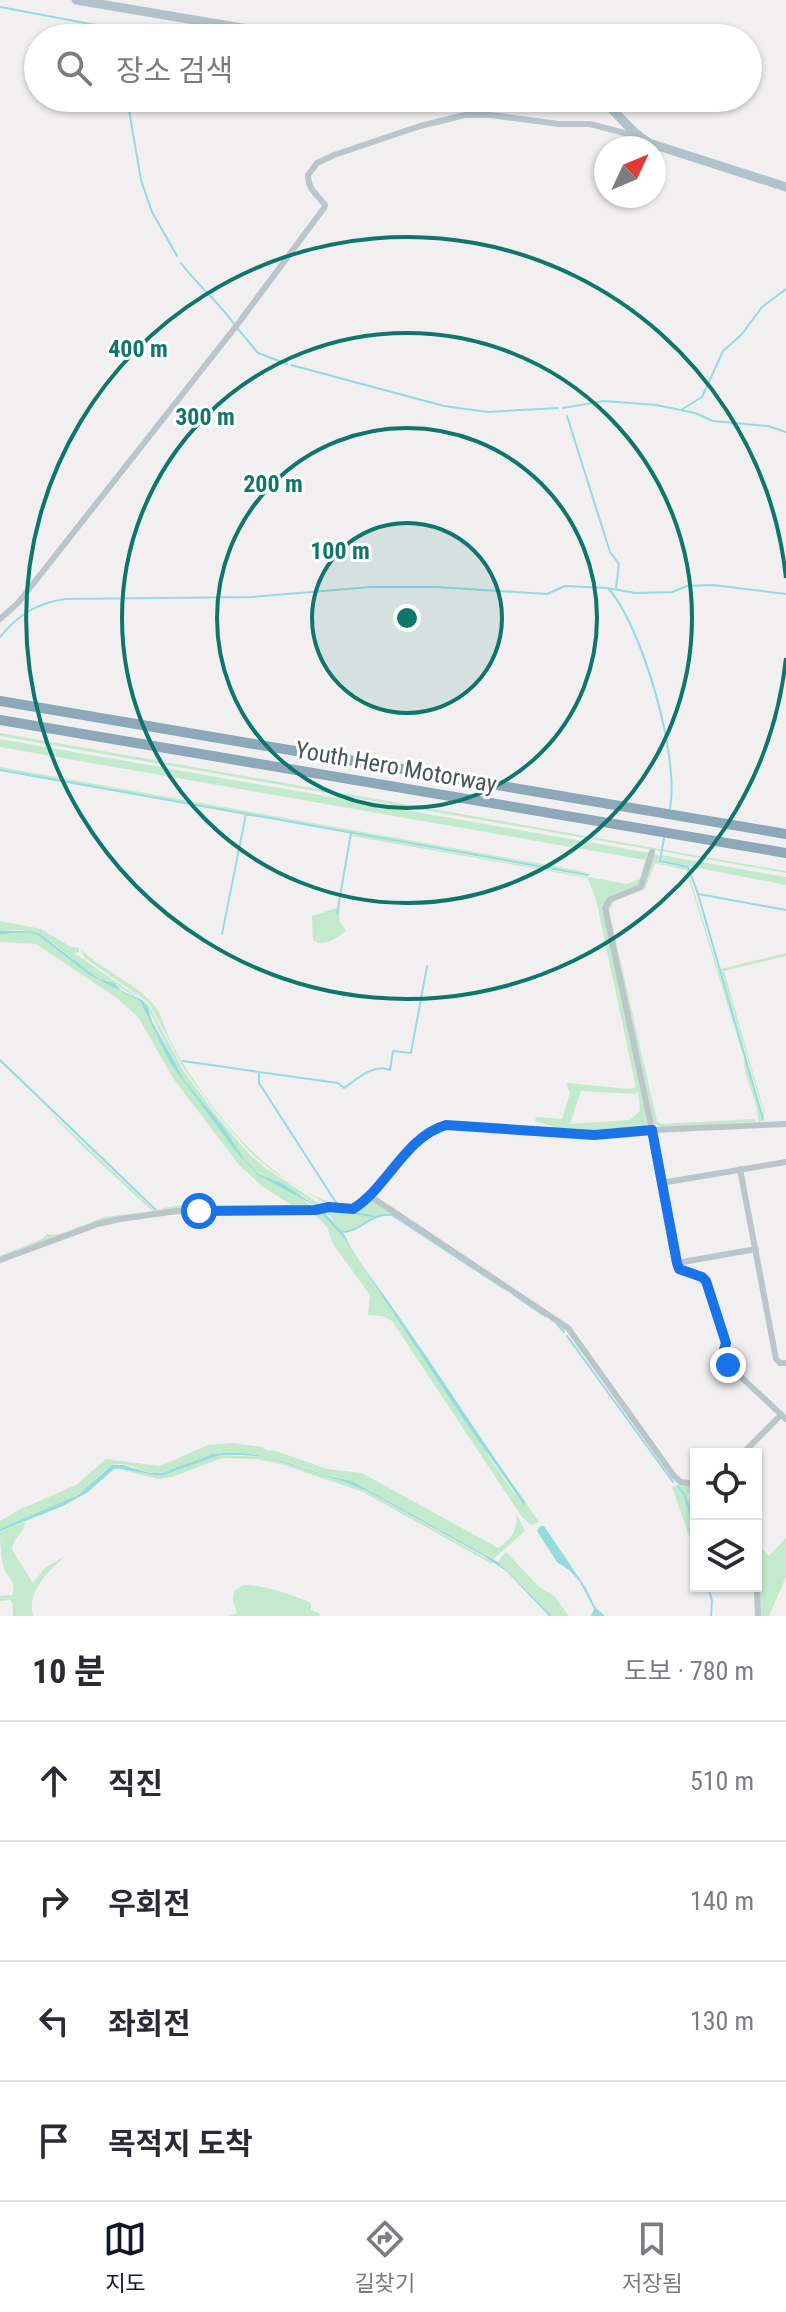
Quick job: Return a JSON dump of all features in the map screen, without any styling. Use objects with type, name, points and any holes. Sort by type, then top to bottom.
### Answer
[{"type":"highway","name":"Youth Hero Motorway","points":[[0,701],[786,834]]},
{"type":"highway","name":"Youth Hero Motorway","points":[[0,720],[786,853]]},
{"type":"main road","points":[[76,0],[218,24]]},
{"type":"main road","points":[[615,112],[639,136]]},
{"type":"main road","points":[[666,146],[786,187]]},
{"type":"street","points":[[0,619],[18,603],[197,376],[324,208],[325,205],[311,190],[308,179],[317,163],[407,130],[465,115],[590,124],[634,136]]},
{"type":"street","points":[[652,852],[641,887],[609,900],[605,908],[679,1269],[706,1281],[726,1343],[722,1357],[784,1417],[749,1448]]},
{"type":"street","points":[[0,1260],[120,1219],[177,1211],[353,1209],[370,1196],[423,1137],[446,1125],[594,1135],[786,1124]]},
{"type":"street","points":[[661,1183],[786,1162]]},
{"type":"street","points":[[740,1169],[776,1359],[786,1363]]},
{"type":"street","points":[[370,1196],[568,1328],[674,1476],[681,1482],[690,1483]]},
{"type":"street","points":[[677,1263],[756,1249]]},
{"type":"street","points":[[757,1592],[758,1616]]},
{"type":"green space","points":[[0,733],[786,871],[786,873],[0,736]]},
{"type":"green space","points":[[0,739],[650,853],[639,885],[607,898],[603,907],[648,1125],[626,1132],[602,1132],[555,1130],[535,1121],[536,1117],[562,1119],[570,1093],[566,1083],[636,1087],[596,900],[588,878],[352,836],[627,884],[640,879],[645,860],[0,747]],"holes":[[[581,1091],[635,1094],[638,1091],[640,1111],[630,1120],[570,1124]]]},
{"type":"green space","points":[[0,767],[581,871],[589,874],[72,783]]},
{"type":"green space","points":[[652,854],[659,855],[661,863],[687,868],[748,1066],[762,1119],[763,1111],[721,969],[786,953],[786,956],[724,971],[764,1111],[764,1121],[758,1121],[744,1058],[686,870],[655,863],[645,888],[614,901],[609,911],[657,1121],[662,1124],[757,1121],[671,1127],[653,1122],[607,910],[611,901],[645,885]]},
{"type":"green space","points":[[661,855],[786,877],[786,885],[663,861]]},
{"type":"green space","points":[[340,907],[339,920],[346,931],[325,943],[313,940],[312,916]]},
{"type":"green space","points":[[0,921],[41,929],[71,947],[79,948],[79,952],[74,953],[148,1004],[183,1070],[248,1153],[323,1206],[317,1207],[300,1194],[262,1175],[246,1161],[177,1071],[144,1002],[101,980],[40,936],[23,931],[0,931]]},
{"type":"green space","points":[[28,932],[43,938],[91,976],[140,1001],[170,1063],[237,1153],[258,1175],[291,1191],[314,1208],[120,1217],[0,1258],[47,1234],[57,1235],[105,1217],[152,1211],[46,1108],[155,1211],[188,1205],[258,1209],[291,1205],[262,1186],[239,1165],[173,1078],[138,1017],[118,999],[36,944],[0,942],[0,934]]},
{"type":"green space","points":[[80,948],[154,1005],[186,1068],[223,1120],[269,1167],[293,1184],[272,1171],[250,1152],[217,1114],[184,1069],[149,1003],[85,958]]},
{"type":"green space","points":[[298,1187],[322,1199],[349,1206],[323,1202]]},
{"type":"green space","points":[[372,1198],[545,1313],[565,1327],[565,1331],[553,1320],[392,1215],[378,1216],[354,1229],[340,1232],[331,1217],[323,1211],[354,1211]]},
{"type":"green space","points":[[316,1211],[343,1237],[491,1460],[539,1522],[531,1525],[522,1517],[392,1321],[382,1316],[368,1315],[370,1295],[333,1244],[327,1227],[313,1213]]},
{"type":"green space","points":[[233,1443],[273,1450],[327,1469],[362,1473],[498,1548],[513,1534],[516,1513],[525,1531],[493,1559],[352,1481],[272,1458],[240,1453],[214,1454],[158,1473],[117,1464],[106,1469],[83,1491],[69,1499],[0,1529],[0,1521],[76,1485],[106,1459],[160,1466],[208,1445]]},
{"type":"green space","points":[[220,1455],[266,1457],[358,1486],[493,1562],[363,1492],[281,1464],[256,1459],[222,1458],[172,1477],[158,1479],[115,1468],[161,1476]]},
{"type":"green space","points":[[690,1485],[690,1539],[672,1487]]},
{"type":"green space","points":[[25,1522],[12,1550],[33,1583],[46,1567],[64,1557],[45,1576],[36,1591],[33,1616],[13,1616],[10,1600],[0,1601],[0,1596],[12,1595],[14,1586],[4,1570],[0,1531]]},
{"type":"green space","points":[[786,1538],[786,1577],[769,1616],[760,1616],[762,1550],[769,1556]]},
{"type":"green space","points":[[506,1552],[539,1587],[554,1596],[569,1616],[552,1616],[498,1562]]},
{"type":"green space","points":[[243,1585],[268,1588],[304,1600],[311,1603],[311,1610],[320,1616],[228,1616],[237,1613],[234,1591]]},
{"type":"water","points":[[0,931],[28,931],[40,934],[99,979],[114,983],[120,990],[142,1000],[184,1080],[225,1129],[244,1159],[259,1174],[285,1185],[317,1207],[258,1175],[237,1153],[170,1063],[140,1001],[91,976],[39,936],[28,932],[0,934]]},
{"type":"water","points":[[323,1211],[344,1234],[361,1264],[526,1503],[524,1505],[460,1414],[343,1237],[320,1212]]},
{"type":"water","points":[[213,1454],[268,1457],[352,1481],[498,1562],[552,1616],[506,1571],[484,1556],[367,1491],[266,1457],[220,1455],[161,1476],[115,1468],[88,1492],[63,1506],[0,1531],[78,1495],[112,1465],[162,1473]]},
{"type":"water","points":[[544,1526],[586,1588],[595,1607],[605,1616],[591,1616],[594,1609],[580,1582],[557,1562],[537,1531]]},
{"type":"waterway","points":[[0,7],[91,24]]},
{"type":"waterway","points":[[129,112],[141,180],[152,212],[177,256]]},
{"type":"waterway","points":[[181,263],[234,324]]},
{"type":"waterway","points":[[681,410],[702,397],[723,351],[742,334],[762,307],[786,289]]},
{"type":"waterway","points":[[238,329],[258,353],[287,364]]},
{"type":"waterway","points":[[291,365],[444,406],[488,412],[558,408]]},
{"type":"waterway","points":[[563,408],[604,401],[656,405],[695,413],[713,421],[768,426],[786,432]]},
{"type":"waterway","points":[[567,416],[610,552],[619,564],[616,588]]},
{"type":"waterway","points":[[0,637],[29,611],[65,599],[252,597],[371,587],[436,587],[547,594],[565,586],[635,593],[672,592],[687,586],[713,585],[786,594]]},
{"type":"waterway","points":[[608,588],[633,631],[656,693],[669,757],[672,785],[670,808]]},
{"type":"waterway","points":[[0,770],[588,875]]},
{"type":"waterway","points":[[222,934],[246,814]]},
{"type":"waterway","points":[[337,914],[351,833]]},
{"type":"waterway","points":[[664,838],[660,861],[688,867],[698,894],[763,1119]]},
{"type":"waterway","points":[[698,894],[786,910]]},
{"type":"waterway","points":[[259,1072],[338,1083],[344,1088],[372,1070],[390,1070],[393,1051],[411,1053],[427,966]]},
{"type":"waterway","points":[[0,1060],[156,1210]]},
{"type":"waterway","points":[[183,1061],[259,1072],[259,1083],[337,1204],[350,1206]]},
{"type":"waterway","points":[[354,1213],[372,1216]]},
{"type":"waterway","points":[[340,1232],[384,1215],[392,1215],[502,1287]]},
{"type":"waterway","points":[[514,1295],[545,1316]]},
{"type":"waterway","points":[[557,1324],[564,1332]]},
{"type":"waterway","points":[[567,1336],[673,1482]]},
{"type":"waterway","points":[[678,1486],[693,1520]]},
{"type":"waterway","points":[[710,1592],[711,1616]]},
{"type":"route","points":[[199,1211],[353,1209],[370,1196],[423,1137],[446,1125],[594,1135],[652,1130],[677,1263],[679,1269],[706,1281],[726,1343],[722,1357],[728,1365]]}]
